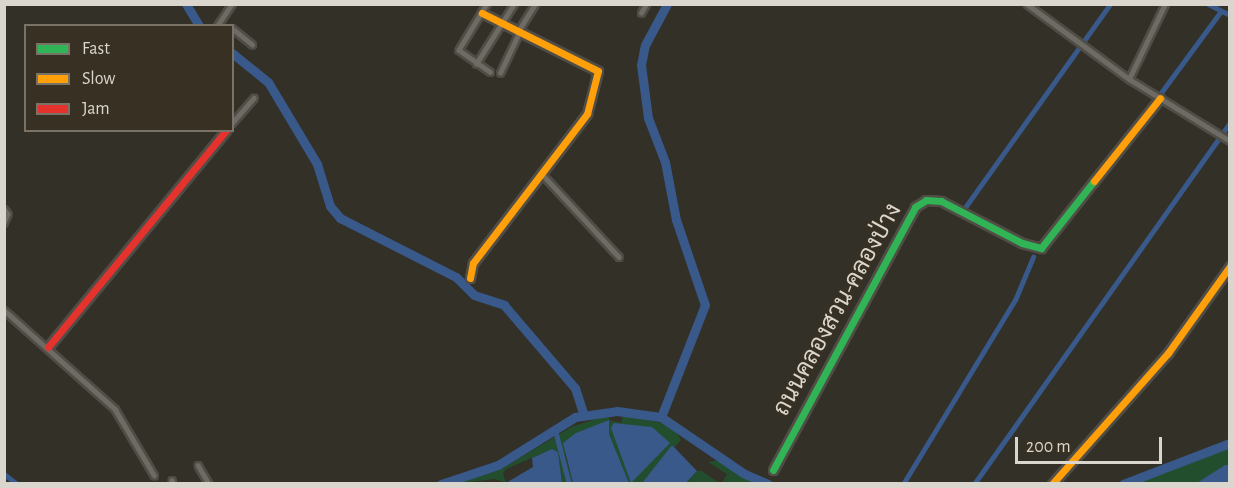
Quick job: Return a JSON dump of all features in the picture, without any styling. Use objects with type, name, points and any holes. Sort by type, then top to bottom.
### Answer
[{"type":"street","points":[[219,24],[232,4]]},
{"type":"street","points":[[487,4],[459,50],[490,72]]},
{"type":"street","points":[[476,64],[514,4]]},
{"type":"street","points":[[500,73],[518,33],[535,4]]},
{"type":"street","points":[[641,13],[646,4]]},
{"type":"street","points":[[1027,4],[1129,79],[1228,140]]},
{"type":"street","points":[[1129,79],[1165,4]]},
{"type":"street","points":[[470,278],[473,263],[587,114],[598,71],[482,14]]},
{"type":"street","points":[[234,30],[252,44]]},
{"type":"street","points":[[234,121],[254,98]]},
{"type":"street","name":"ถนนคลองสวน-คลองป่าง","points":[[773,470],[915,207],[926,200],[941,201],[1028,246],[1041,248],[1160,98]]},
{"type":"street","points":[[48,347],[224,132]]},
{"type":"street","points":[[542,174],[592,223],[619,257]]},
{"type":"street","points":[[4,209],[8,214],[4,223]]},
{"type":"street","points":[[1052,483],[1168,352],[1230,267]]},
{"type":"street","points":[[4,310],[115,409],[154,476]]},
{"type":"street","points":[[198,465],[209,483]]},
{"type":"green space","points":[[609,415],[609,420],[621,423],[623,415],[662,423],[675,430],[681,440],[675,447],[672,445],[642,483],[629,483],[609,434],[608,420],[565,454],[573,483],[562,483],[558,452],[552,449],[506,469],[503,473],[506,483],[495,479],[452,484],[500,470],[571,427]]},
{"type":"green space","points":[[1229,448],[1229,483],[1130,484],[1157,473],[1169,473],[1168,471]]},
{"type":"green space","points":[[719,460],[735,471],[761,483],[722,483],[727,474],[708,462]]},
{"type":"green space","points":[[697,471],[702,471],[719,483],[686,484]]},
{"type":"water","points":[[609,420],[609,434],[629,483],[573,483],[563,443],[576,433]]},
{"type":"water","points":[[614,423],[652,427],[670,443],[631,483],[611,428]]},
{"type":"water","points":[[672,445],[697,471],[686,483],[642,483]]},
{"type":"water","points":[[552,449],[558,452],[562,483],[506,483],[533,467],[532,458]]},
{"type":"water","points":[[1225,465],[1229,465],[1229,483],[1197,483]]},
{"type":"waterway","points":[[186,4],[198,24]]},
{"type":"waterway","points":[[661,417],[705,305],[676,220],[665,162],[648,118],[641,65],[645,45],[667,4]]},
{"type":"waterway","points":[[966,206],[1110,4]]},
{"type":"waterway","points":[[1208,4],[1230,15]]},
{"type":"waterway","points":[[1160,94],[1221,11]]},
{"type":"waterway","points":[[234,55],[268,82],[317,164],[330,206],[340,218],[456,277],[474,295],[504,305],[575,388],[584,416]]},
{"type":"waterway","points":[[974,484],[1230,122]]},
{"type":"waterway","points":[[903,484],[1015,300],[1033,257]]},
{"type":"waterway","points":[[441,484],[498,465],[575,417],[617,411],[661,417],[743,473],[768,484]]},
{"type":"waterway","points":[[555,430],[569,484]]},
{"type":"waterway","points":[[1123,484],[1230,443]]},
{"type":"waterway","points":[[4,474],[17,484]]},
{"type":"traffic: fast","points":[[773,470],[915,207],[926,200],[941,201],[1022,243],[1041,248],[1094,181]]},
{"type":"traffic: slow","points":[[470,278],[473,263],[587,114],[598,71],[482,13]]},
{"type":"traffic: slow","points":[[1094,181],[1160,98]]},
{"type":"traffic: slow","points":[[1052,484],[1168,353],[1230,266]]},
{"type":"traffic: jam","points":[[48,347],[224,132]]}]
